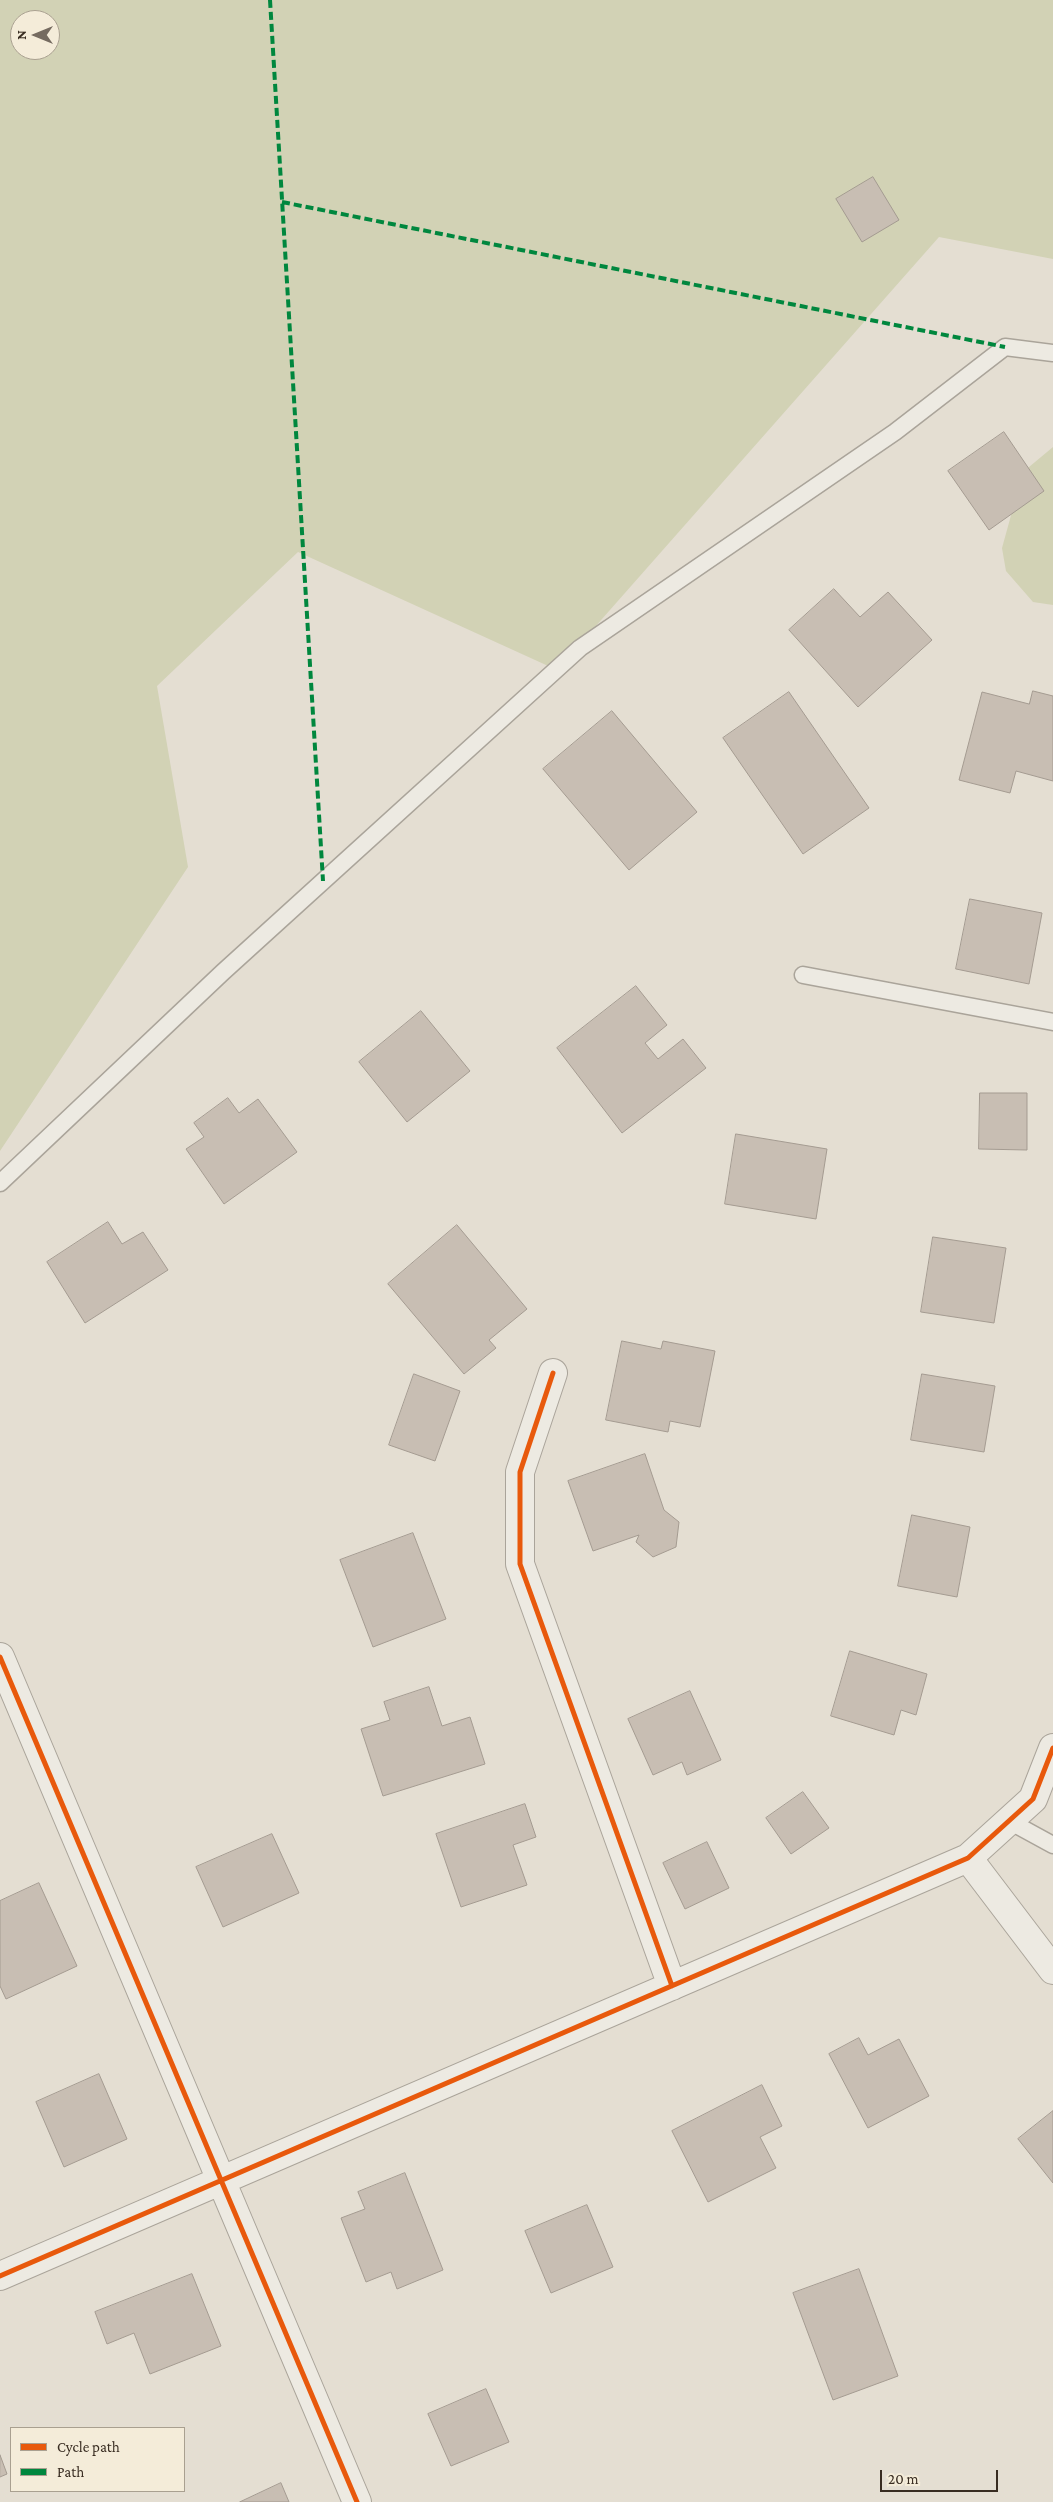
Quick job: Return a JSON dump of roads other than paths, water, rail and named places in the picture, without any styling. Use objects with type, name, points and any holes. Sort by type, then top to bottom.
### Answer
[{"type":"street","points":[[553,1373],[520,1472],[520,1564],[672,1986]]},
{"type":"street","points":[[0,1657],[219,2180],[357,2502]]},
{"type":"street","points":[[0,2276],[968,1858],[1033,1799],[1053,1748]]},
{"type":"street","points":[[968,1858],[1053,1970]]},
{"type":"lane","points":[[0,1183],[223,972],[580,648],[895,432],[1005,348],[1053,352]]},
{"type":"lane","points":[[803,975],[1053,1022]]},
{"type":"lane","points":[[1009,1821],[1053,1845]]}]
